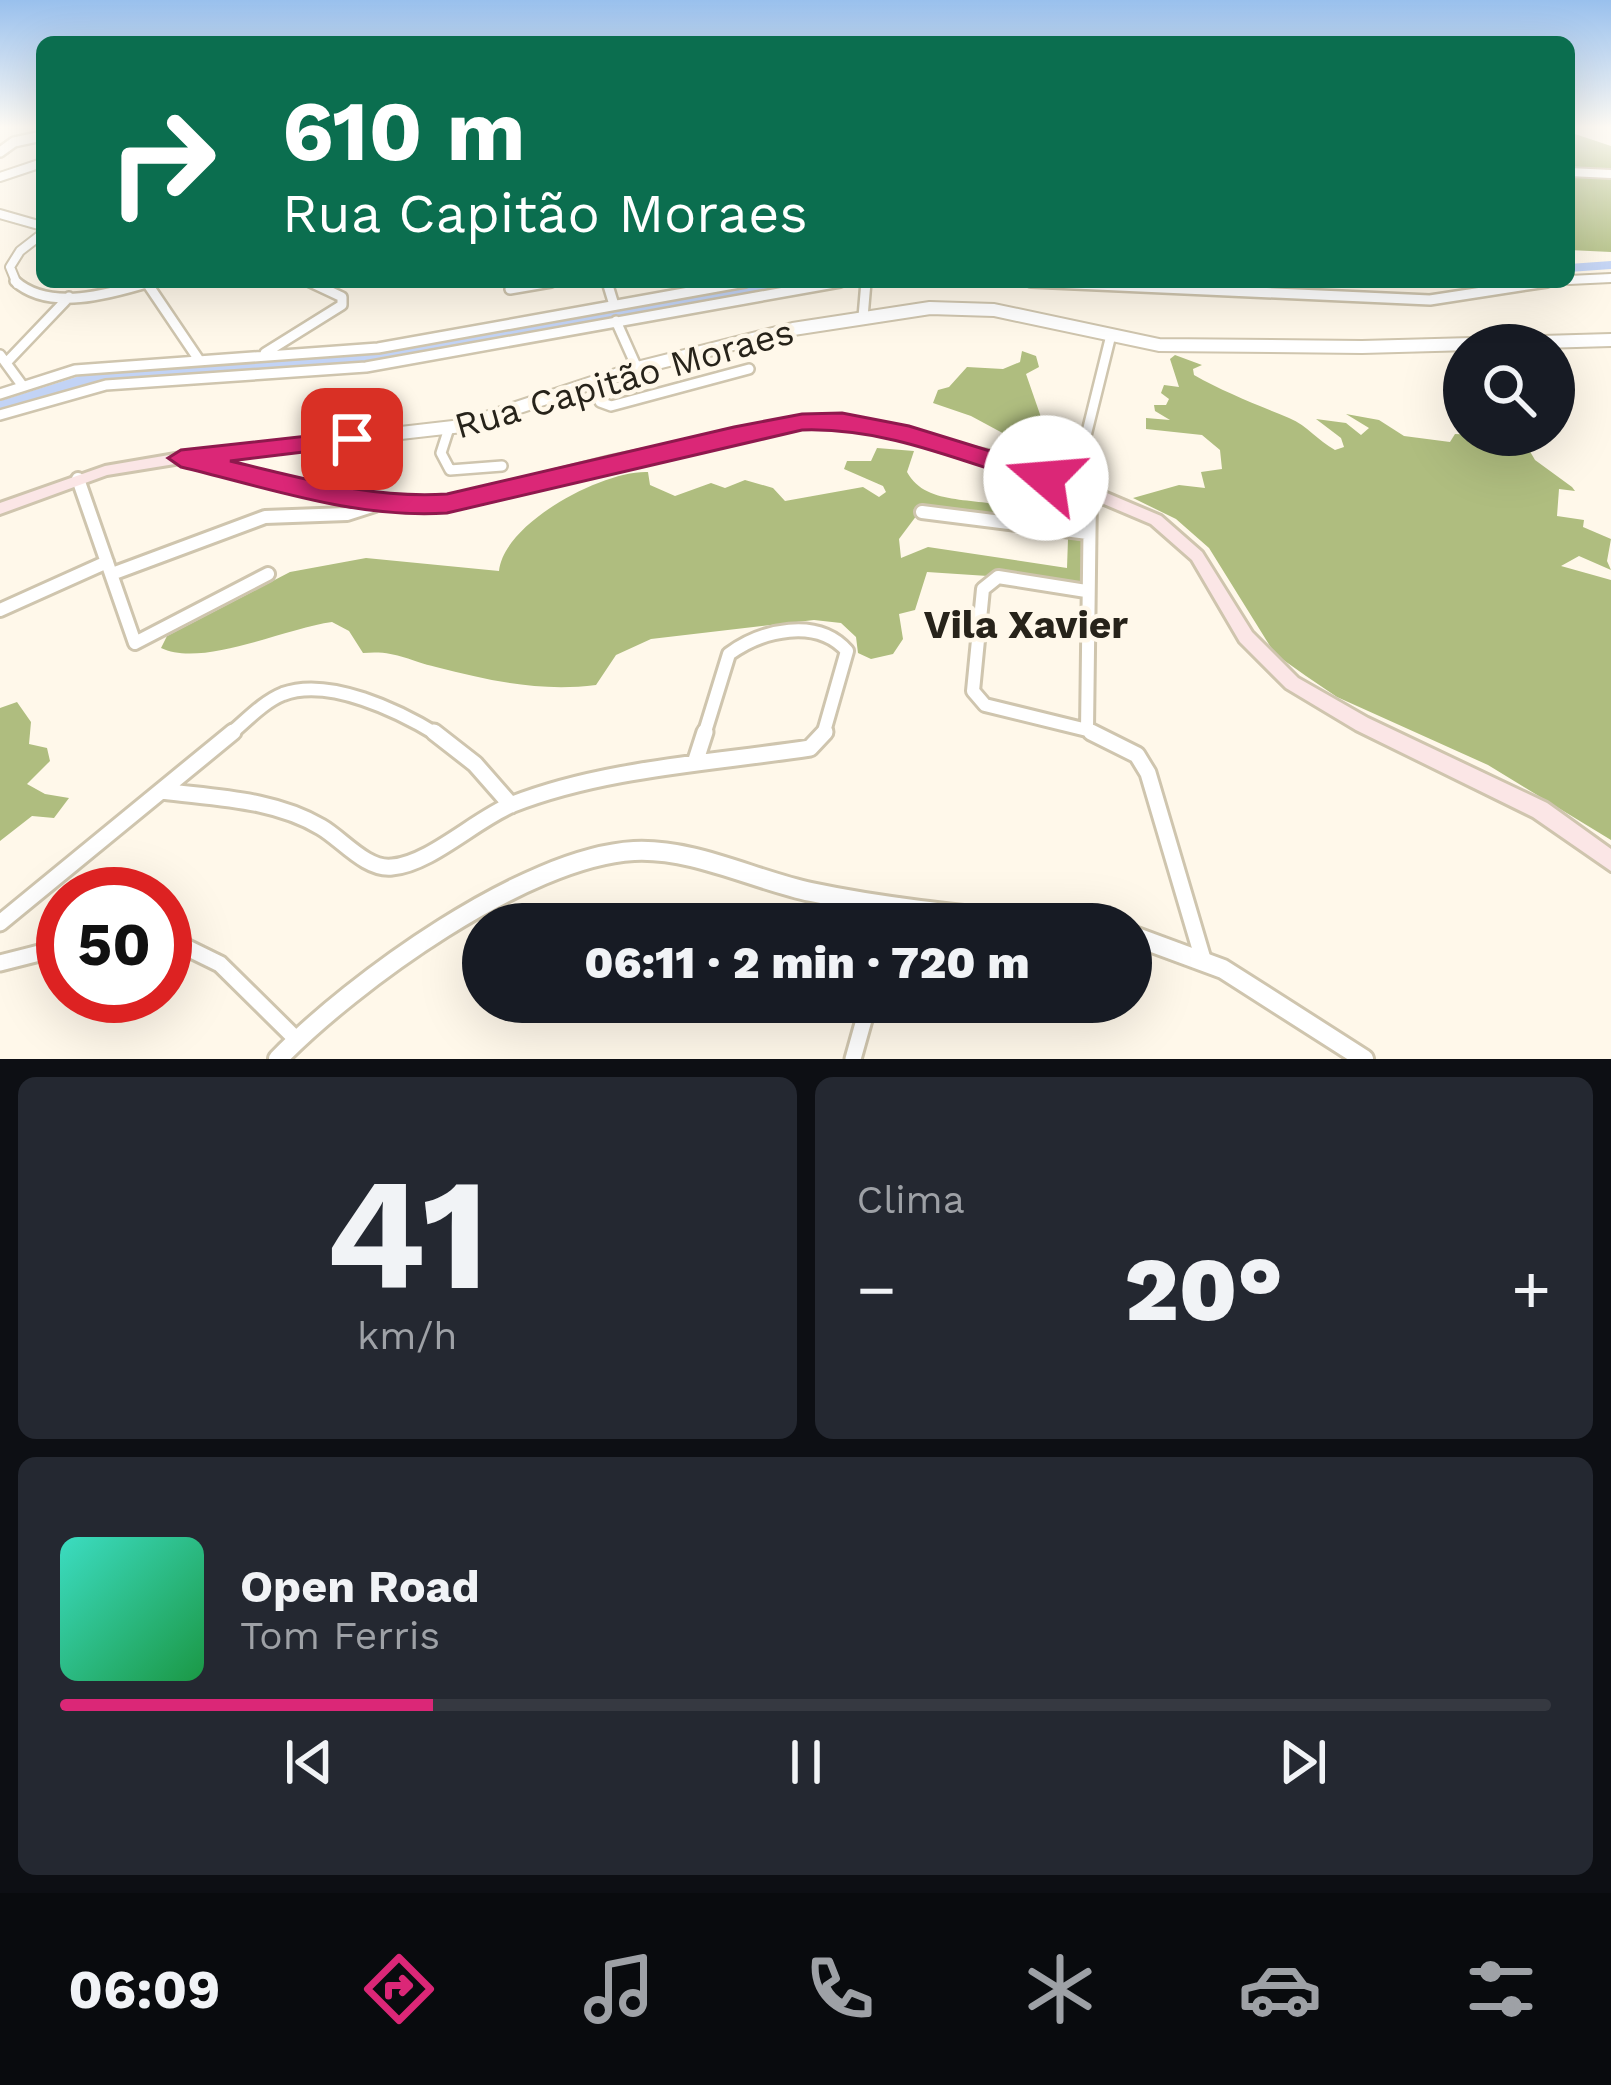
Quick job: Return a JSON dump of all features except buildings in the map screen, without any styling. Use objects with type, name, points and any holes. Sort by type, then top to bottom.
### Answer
[{"type":"main road","points":[[181,458],[375,505],[447,503],[610,462],[802,422],[870,424],[1131,507],[1179,536],[1197,556],[1246,637],[1292,683],[1362,724],[1540,810],[1611,861]]},
{"type":"main road","name":"Rua Capitão Moraes","points":[[0,509],[79,479],[181,458]]},
{"type":"street","points":[[0,214],[36,228]]},
{"type":"street","points":[[36,236],[14,258],[10,275],[14,282],[33,293],[69,297],[120,288]]},
{"type":"street","points":[[0,259],[14,258]]},
{"type":"street","points":[[1575,280],[1611,278]]},
{"type":"street","points":[[0,288],[14,282]]},
{"type":"street","points":[[152,288],[200,360]]},
{"type":"street","points":[[261,356],[343,305],[341,297],[322,288]]},
{"type":"street","points":[[510,289],[516,288]]},
{"type":"street","points":[[609,288],[614,305]]},
{"type":"street","points":[[0,394],[90,368],[378,348],[704,288]]},
{"type":"street","points":[[0,416],[106,385],[366,367],[806,288]]},
{"type":"street","points":[[863,317],[865,288]]},
{"type":"street","points":[[1164,288],[1430,300],[1508,288]]},
{"type":"street","points":[[22,385],[3,359],[69,297]]},
{"type":"street","name":"Rua Capitão Moraes","points":[[181,458],[449,428],[637,368],[863,317],[963,305],[1110,338],[1193,347],[1611,340]]},
{"type":"street","points":[[616,321],[637,368]]},
{"type":"street","points":[[957,449],[1074,467],[1083,453],[1110,338]]},
{"type":"street","points":[[592,384],[600,402],[611,406],[748,369]]},
{"type":"street","points":[[449,428],[442,453],[450,470],[502,466]]},
{"type":"street","points":[[79,479],[135,643],[268,574]]},
{"type":"street","points":[[1088,730],[1090,492]]},
{"type":"street","points":[[0,610],[265,517],[347,514],[375,505]]},
{"type":"street","points":[[922,512],[1088,533]]},
{"type":"street","points":[[1086,591],[998,577],[988,580],[973,691],[985,704],[1088,730],[1137,755],[1148,773],[1203,959]]},
{"type":"street","points":[[162,791],[280,808],[322,827],[372,863],[389,868],[412,861],[511,805],[583,783],[810,748],[825,734],[847,651],[838,638],[821,631],[750,638],[729,654],[695,763]]},
{"type":"street","points":[[0,923],[273,699],[302,688],[381,705],[429,725],[469,758],[511,805]]},
{"type":"street","points":[[495,903],[546,874],[598,856],[636,850],[853,903]]},
{"type":"street","points":[[278,1059],[295,1038],[462,922]]},
{"type":"street","points":[[1152,940],[1203,959],[1364,1059]]},
{"type":"street","points":[[192,944],[248,987],[295,1038]]},
{"type":"street","points":[[0,963],[36,953]]},
{"type":"street","points":[[853,1059],[863,1023]]},
{"type":"green space","points":[[1575,177],[1611,177],[1611,252],[1575,250]]},
{"type":"green space","points":[[1022,351],[1036,356],[1039,367],[1026,374],[1051,446],[1063,453],[1056,461],[1010,452],[1005,447],[1011,445],[1010,437],[933,403],[938,390],[949,387],[967,367],[1003,369],[1020,362]]},
{"type":"green space","points":[[1175,355],[1202,365],[1193,369],[1194,375],[1296,421],[1335,450],[1344,447],[1341,438],[1316,419],[1346,423],[1361,435],[1369,428],[1346,414],[1379,420],[1404,436],[1443,441],[1443,456],[1533,456],[1572,487],[1575,491],[1559,489],[1557,516],[1584,520],[1583,527],[1611,539],[1607,561],[1611,570],[1579,556],[1561,566],[1611,580],[1611,840],[1488,765],[1337,697],[1275,654],[1209,548],[1176,519],[1133,498],[1179,485],[1205,488],[1201,472],[1222,469],[1220,450],[1202,435],[1146,429],[1146,418],[1170,420],[1155,411],[1154,405],[1166,405],[1169,399],[1161,393],[1164,385],[1179,387],[1170,359]]},
{"type":"green space","points":[[877,448],[914,451],[907,472],[929,492],[1021,513],[1016,517],[923,507],[899,539],[901,558],[928,547],[1067,568],[1068,539],[1084,541],[1081,582],[927,572],[915,610],[899,614],[903,639],[893,654],[871,659],[858,653],[856,637],[841,623],[814,620],[651,639],[616,655],[596,685],[575,687],[516,684],[393,654],[363,653],[349,631],[332,622],[221,650],[178,653],[161,648],[167,636],[290,572],[366,558],[499,571],[505,553],[537,518],[583,490],[629,474],[648,472],[650,485],[675,496],[711,483],[725,488],[745,480],[773,488],[785,501],[863,487],[879,497],[886,492],[883,486],[844,469],[847,461],[871,461]]},
{"type":"green space","points":[[17,702],[31,722],[29,744],[47,748],[50,761],[27,784],[45,794],[69,798],[54,818],[32,816],[0,841],[0,708]]},
{"type":"waterway","points":[[1575,268],[1611,265]]},
{"type":"waterway","points":[[0,406],[92,377],[361,358],[761,288]]},
{"type":"district","name":"Vila Xavier","points":[[1026,624]]},
{"type":"route","points":[[352,439],[181,458],[375,505],[412,506],[447,503],[734,435],[802,422],[842,421],[900,431],[1046,478]]}]
